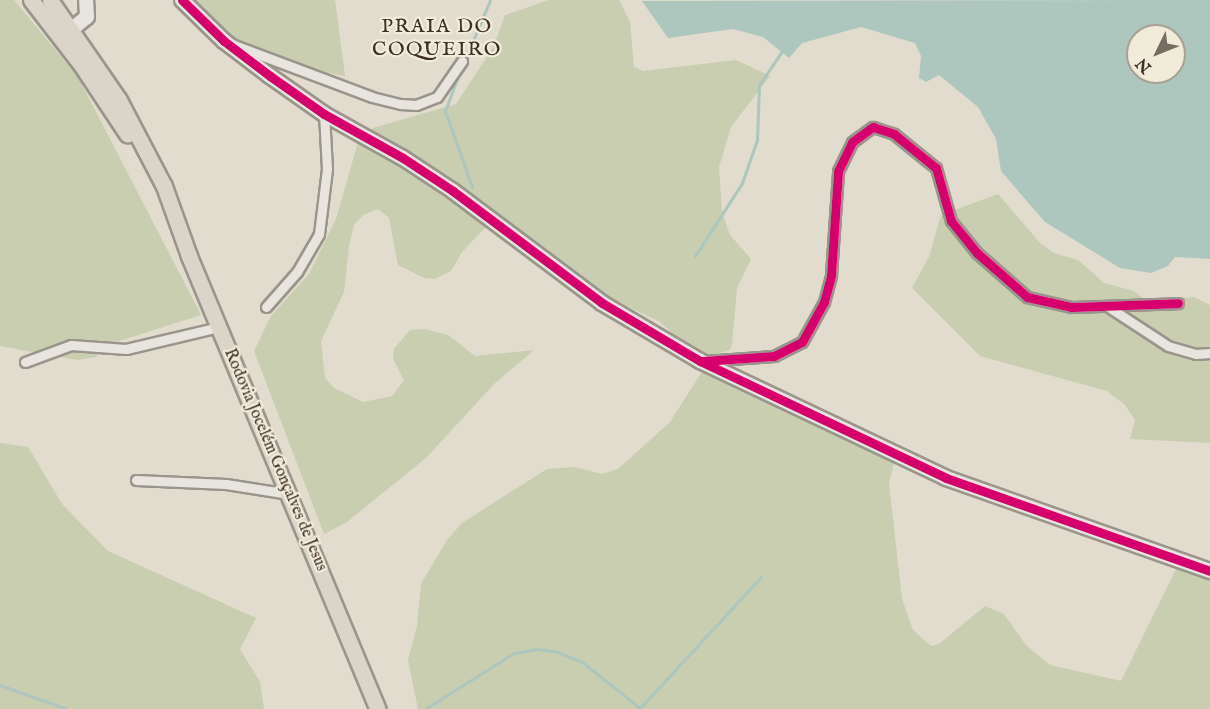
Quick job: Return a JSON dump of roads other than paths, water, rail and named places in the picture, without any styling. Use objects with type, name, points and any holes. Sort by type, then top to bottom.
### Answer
[{"type":"main road","name":"Rodovia Jocelém Gonçalves de Jesus","points":[[40,3],[72,29],[136,128],[164,186],[171,212]]},
{"type":"main road","name":"Rodovia Jocelém Gonçalves de Jesus","points":[[40,3],[118,118],[171,212],[378,709]]},
{"type":"street","points":[[72,29],[87,17],[86,0]]},
{"type":"street","points":[[182,0],[224,41],[324,114],[403,158],[564,278],[700,361],[946,478],[1210,571]]},
{"type":"street","points":[[224,41],[372,97],[401,104],[416,105],[437,98],[462,61]]},
{"type":"street","points":[[266,307],[297,272],[319,234],[327,169],[324,114]]},
{"type":"street","points":[[700,361],[774,356],[802,342],[824,302],[831,275],[838,171],[859,133],[873,127],[894,134],[936,168],[951,221],[977,253],[1027,297],[1071,307],[1110,308],[1178,303]]},
{"type":"street","points":[[1110,308],[1168,346],[1196,354],[1210,353]]},
{"type":"street","points":[[26,362],[71,345],[126,349],[219,327]]},
{"type":"street","points":[[136,480],[226,484],[289,494]]},
{"type":"water","points":[[1210,0],[1210,259],[1175,257],[1168,266],[1151,273],[1120,268],[1045,222],[1001,171],[996,139],[978,107],[939,75],[926,82],[919,78],[921,56],[915,43],[861,27],[802,43],[789,58],[763,37],[733,29],[668,38],[642,1]]},
{"type":"waterway","points":[[464,62],[490,0]]},
{"type":"waterway","points":[[695,256],[742,183],[757,140],[759,85],[782,51]]},
{"type":"waterway","points":[[460,71],[445,111],[472,187]]},
{"type":"waterway","points":[[640,708],[761,577]]},
{"type":"waterway","points":[[425,709],[514,653],[537,649],[558,652],[582,662],[641,709]]},
{"type":"waterway","points":[[0,685],[67,709]]},
{"type":"district","name":"PRAIA DO COQUEIRO","points":[[437,38]]}]
